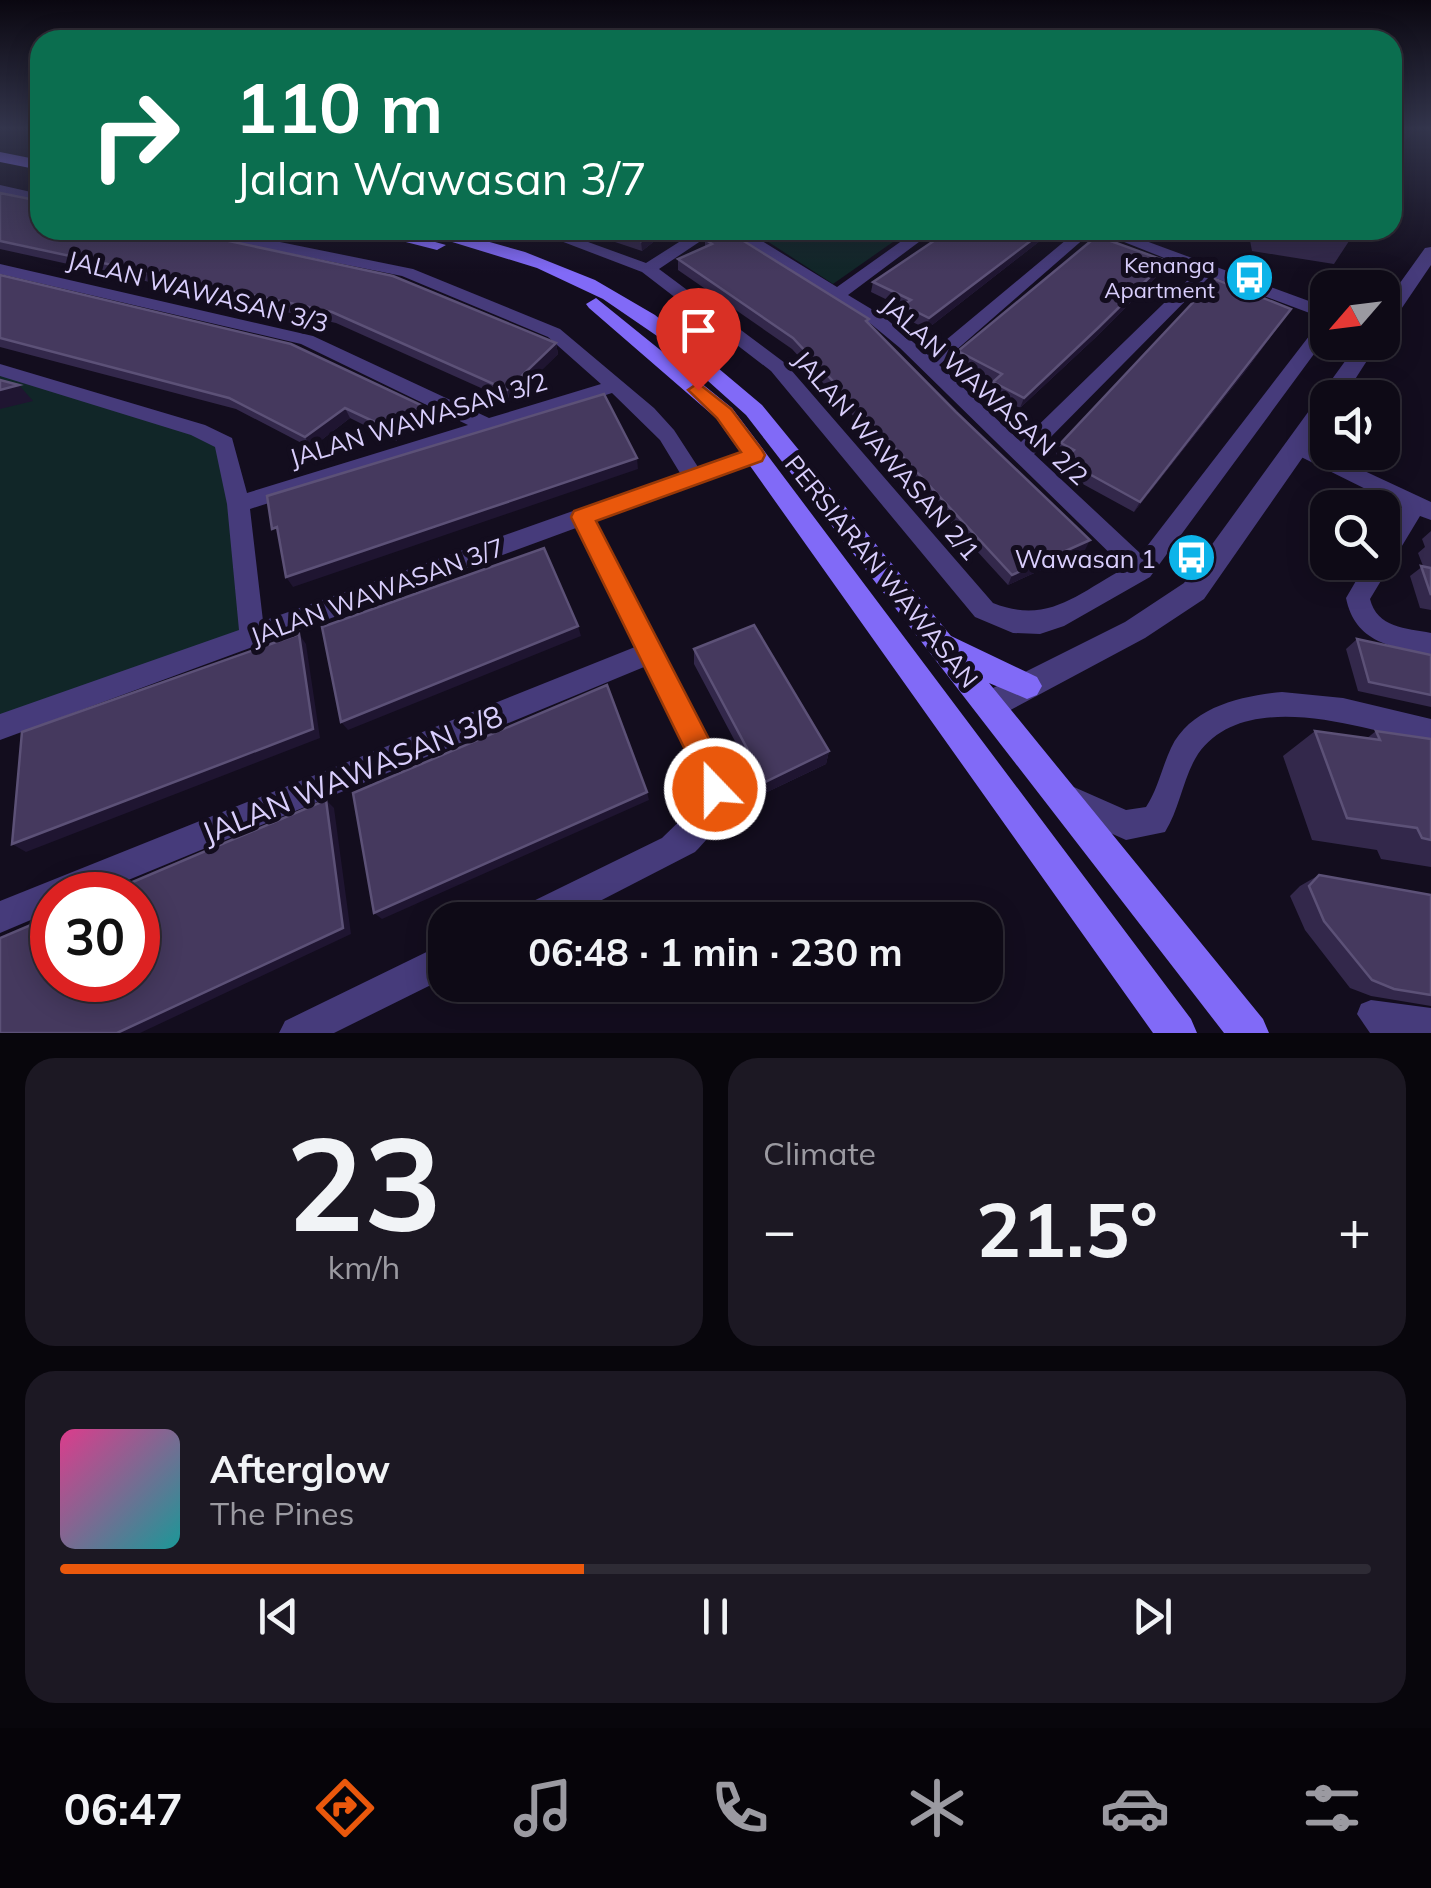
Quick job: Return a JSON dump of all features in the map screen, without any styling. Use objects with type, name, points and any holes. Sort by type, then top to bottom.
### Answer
[{"type":"main road","name":"PERSIARAN WAWASAN","points":[[415,240],[497,264],[594,303],[724,414],[1177,1033]]},
{"type":"main road","name":"PERSIARAN WAWASAN","points":[[459,240],[496,250],[611,295],[754,410],[1249,1033]]},
{"type":"main road","points":[[754,410],[760,435],[754,455],[775,457],[807,480]]},
{"type":"main road","points":[[923,622],[970,660],[1027,686]]},
{"type":"main road","points":[[924,684],[990,705],[982,742],[984,766]]},
{"type":"street","points":[[0,189],[30,196]]},
{"type":"street","points":[[0,211],[30,199]]},
{"type":"street","points":[[248,240],[406,272],[554,333],[580,352],[667,436],[694,478]]},
{"type":"street","name":"JALAN WAWASAN 2/1","points":[[568,240],[648,269],[778,367],[984,610],[1013,622],[1040,623],[1055,619],[1142,570]]},
{"type":"street","points":[[648,269],[693,240]]},
{"type":"street","name":"JALAN WAWASAN 2/2","points":[[749,240],[876,320],[1142,570]]},
{"type":"street","points":[[837,295],[913,240]]},
{"type":"street","points":[[928,365],[1075,240]]},
{"type":"street","points":[[1129,240],[1310,307]]},
{"type":"street","points":[[1400,298],[1431,252]]},
{"type":"street","name":"JALAN WAWASAN 3/3","points":[[0,269],[307,340],[488,426]]},
{"type":"street","points":[[1021,454],[1208,269]]},
{"type":"street","points":[[1142,570],[1310,346]]},
{"type":"street","points":[[0,370],[215,436],[225,443],[238,504],[252,636]]},
{"type":"street","name":"JALAN WAWASAN 3/2","points":[[238,504],[614,386]]},
{"type":"street","points":[[990,705],[1135,630],[1186,598],[1310,430]]},
{"type":"street","points":[[1298,447],[1423,509],[1400,537]]},
{"type":"street","name":"JALAN WAWASAN 3/7","points":[[0,727],[754,455]]},
{"type":"street","points":[[565,902],[673,849],[691,836],[713,804],[715,789],[709,768],[582,517]]},
{"type":"street","points":[[1369,580],[1358,598],[1360,614],[1376,631],[1431,644]]},
{"type":"street","name":"JALAN WAWASAN 3/8","points":[[110,872],[650,652]]},
{"type":"street","points":[[1060,795],[1126,825],[1154,821],[1168,805],[1177,768],[1197,734],[1238,712],[1305,702],[1431,732]]},
{"type":"street","name":"JALAN WAWASAN 3/8","points":[[0,917],[30,905]]},
{"type":"street","points":[[297,1033],[428,968]]},
{"type":"street","points":[[1388,1033],[1371,1014],[1431,1022]]},
{"type":"green space","points":[[765,240],[896,240],[833,284]]},
{"type":"green space","points":[[0,370],[215,436],[252,636],[0,725]]},
{"type":"building","points":[[0,193],[30,199],[30,240],[224,240],[393,276],[556,343],[507,390],[332,312],[0,241]]},
{"type":"building","points":[[706,240],[742,240],[869,319],[866,321],[956,412],[1090,540],[1012,575],[793,338],[678,259],[712,244]]},
{"type":"building","points":[[935,240],[1032,240],[929,318],[903,305],[911,300],[873,282]]},
{"type":"building","points":[[1092,240],[1108,240],[1166,261],[1024,398],[993,382],[1002,374],[958,351]]},
{"type":"building","points":[[0,275],[291,344],[423,406],[392,430],[345,408],[305,437],[229,398],[0,338]]},
{"type":"building","points":[[1215,279],[1291,309],[1140,502],[1064,460],[1074,450],[1061,443]]},
{"type":"building","points":[[0,380],[19,385],[0,390]]},
{"type":"building","points":[[604,394],[637,458],[286,577],[267,496]]},
{"type":"building","points":[[544,548],[578,626],[341,722],[322,627]]},
{"type":"building","points":[[1421,566],[1431,568],[1431,595]]},
{"type":"building","points":[[754,625],[829,751],[765,782],[694,649]]},
{"type":"building","points":[[299,634],[313,729],[12,844],[22,732]]},
{"type":"building","points":[[1357,639],[1431,655],[1431,695],[1369,682]]},
{"type":"building","points":[[607,685],[647,792],[374,913],[353,793]]},
{"type":"building","points":[[1315,731],[1380,740],[1376,731],[1431,739],[1431,840],[1422,838],[1417,828],[1347,818]]},
{"type":"building","points":[[326,800],[343,928],[117,1033],[0,1033],[0,938],[30,925],[30,1002],[160,1002],[160,872],[156,872]]},
{"type":"building","points":[[1319,875],[1431,895],[1431,995],[1394,989],[1372,980],[1324,921],[1309,886]]},
{"type":"place","name":"Kenanga Apartment","points":[[1250,278]]},
{"type":"place","name":"Wawasan 1","points":[[1191,558]]},
{"type":"route","points":[[698,390],[724,414],[754,455],[582,517],[709,768],[715,789]]}]
